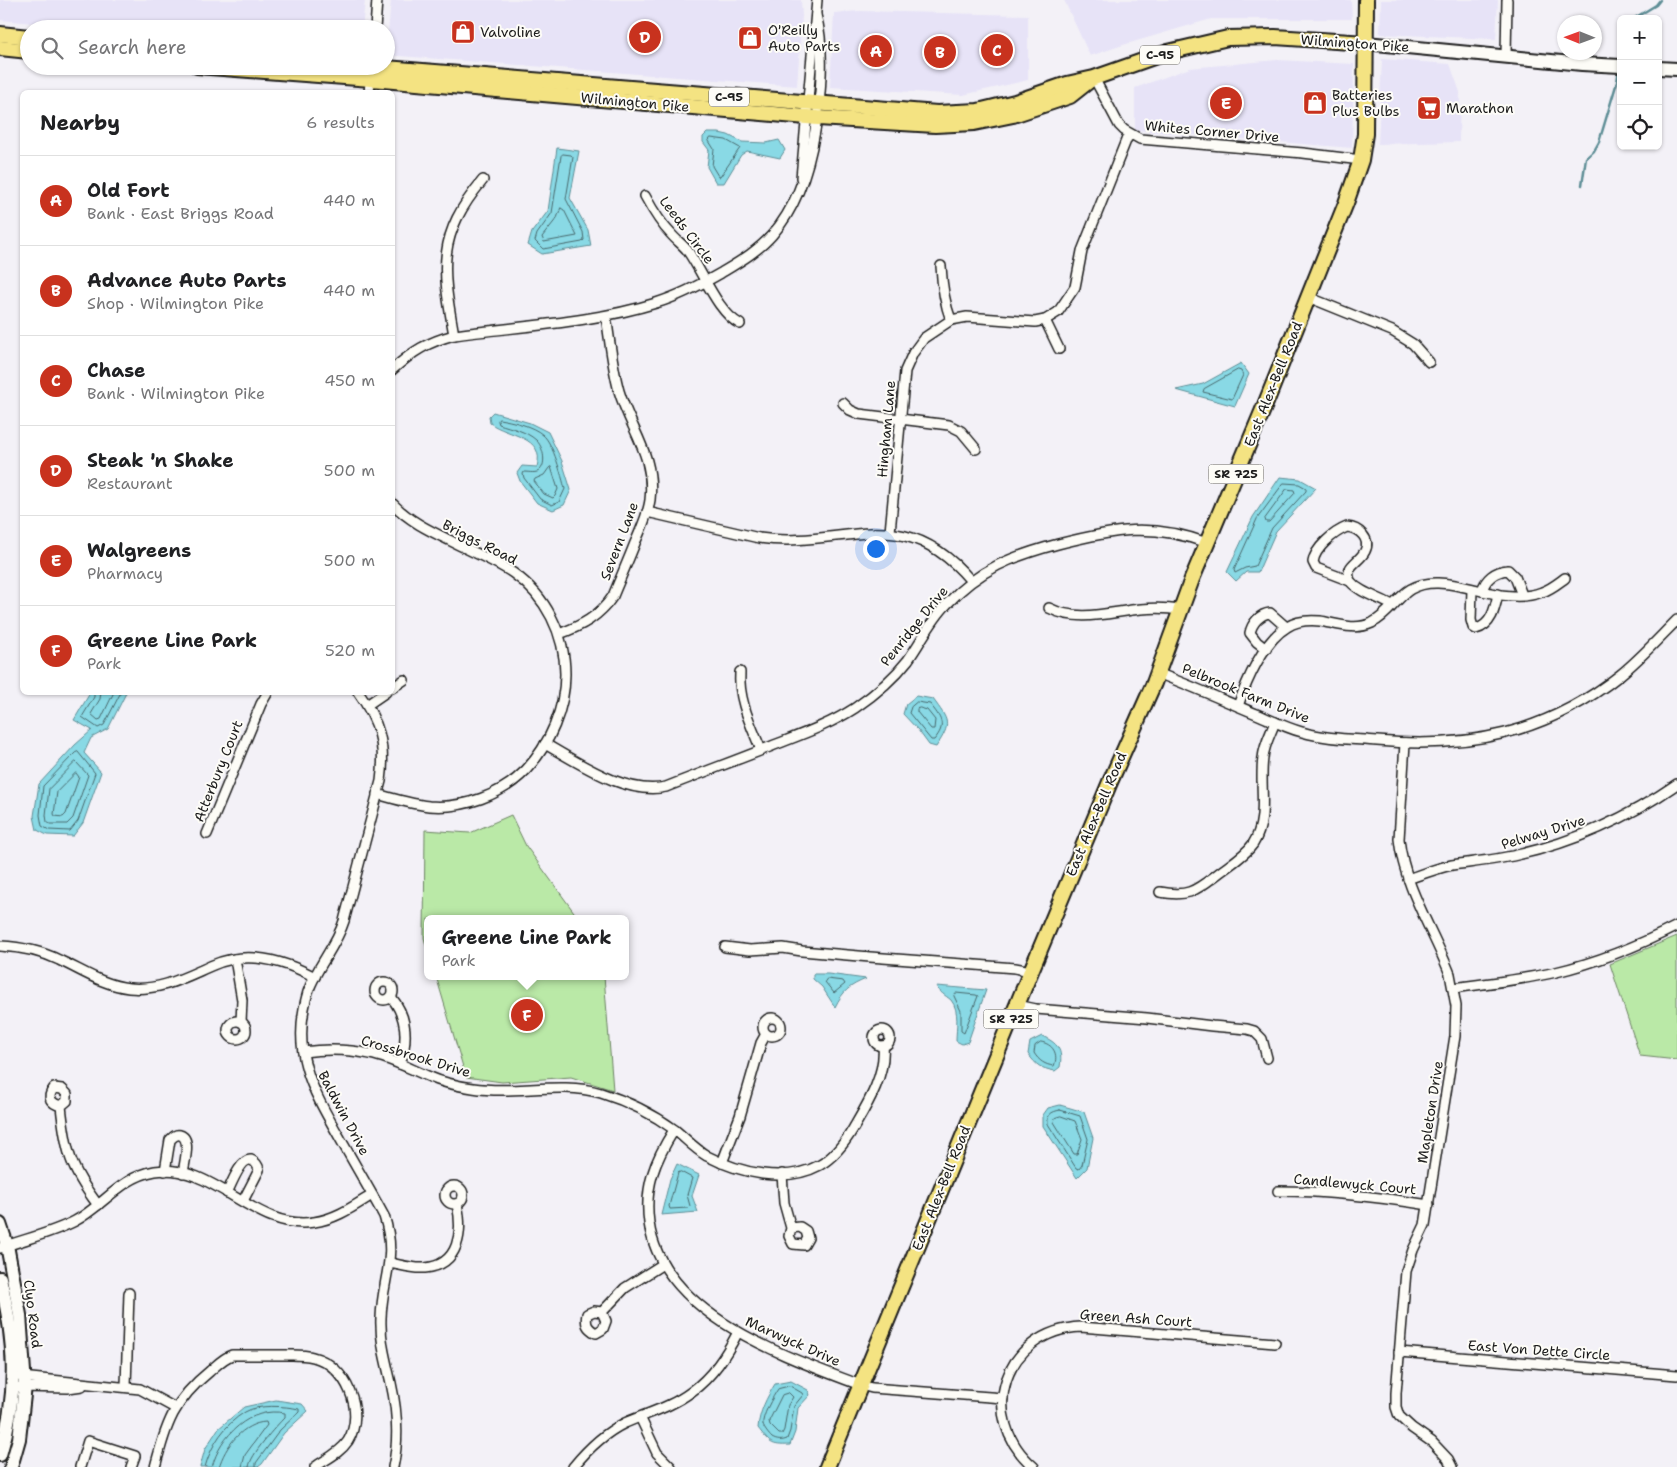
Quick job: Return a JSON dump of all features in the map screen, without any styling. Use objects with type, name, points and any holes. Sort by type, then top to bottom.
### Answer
[{"type":"main road","name":"SR 725","points":[[1361,160],[1365,134],[1366,0]]},
{"type":"main road","points":[[0,34],[20,36]]},
{"type":"main road","name":"Wilmington Pike","points":[[381,75],[812,110],[930,113],[978,111],[1015,102],[1067,84],[1094,78],[1168,52],[1228,38],[1269,37],[1366,43]]},
{"type":"main road","points":[[0,48],[20,50]]},
{"type":"main road","name":"Wilmington Pike","points":[[812,110],[914,125],[966,124],[1014,116],[1070,96],[1094,78]]},
{"type":"main road","name":"East Alex-Bell Road","points":[[827,1467],[1031,971],[1157,673],[1180,610],[1346,203],[1361,160]]},
{"type":"street","points":[[376,20],[377,0]]},
{"type":"street","points":[[395,368],[415,351],[438,339],[454,335],[606,316],[658,303],[683,293],[742,260],[773,234],[792,205],[800,183],[821,37],[816,15],[816,0]]},
{"type":"street","points":[[1506,56],[1507,0]]},
{"type":"street","name":"Wilmington Pike","points":[[1366,43],[1617,66]]},
{"type":"street","points":[[1662,68],[1677,70]]},
{"type":"street","name":"Whites Corner Drive","points":[[1094,78],[1115,119],[1124,130],[1140,139],[1361,160]]},
{"type":"street","points":[[1059,349],[1045,320],[1058,312],[1075,287],[1082,251],[1127,138],[1131,135]]},
{"type":"street","points":[[454,335],[445,284],[445,254],[458,216],[482,180]]},
{"type":"street","name":"Leeds Circle","points":[[645,196],[659,220],[685,248],[723,310],[729,317],[740,324]]},
{"type":"street","points":[[941,266],[943,292],[951,320]]},
{"type":"street","points":[[1308,297],[1392,331],[1413,344],[1429,362]]},
{"type":"street","name":"Severn Lane","points":[[558,634],[584,624],[608,604],[648,512],[651,483],[647,458],[619,391],[606,316]]},
{"type":"street","name":"Hingham Lane","points":[[890,532],[905,371],[913,353],[924,338],[951,320],[967,317],[1035,322],[1045,320]]},
{"type":"street","points":[[842,403],[850,410],[859,414],[949,425],[961,431],[976,449]]},
{"type":"street","name":"Briggs Road","points":[[377,794],[430,806],[459,804],[476,800],[500,789],[515,779],[532,763],[545,744],[560,711],[564,695],[565,667],[558,634],[553,620],[542,602],[522,580],[502,566],[432,532],[409,518],[395,506]]},
{"type":"street","points":[[648,512],[759,538],[777,540],[796,541],[871,532],[890,532],[912,538],[940,550],[960,567],[971,581]]},
{"type":"street","points":[[1350,581],[1316,568],[1313,562],[1316,552],[1347,527],[1361,532],[1366,544],[1366,550],[1350,567],[1348,576],[1350,581],[1354,586],[1392,604]]},
{"type":"street","name":"Penridge Drive","points":[[545,744],[599,774],[633,787],[648,789],[666,787],[831,722],[867,699],[906,661],[946,604],[983,572],[1016,556],[1107,532],[1154,530],[1185,536],[1207,543]]},
{"type":"street","points":[[1482,591],[1490,577],[1503,570],[1508,570],[1515,577],[1522,595]]},
{"type":"street","points":[[1238,706],[1251,674],[1266,649],[1286,627],[1310,621],[1346,626],[1363,626],[1381,618],[1392,604],[1409,590],[1428,584],[1449,584],[1498,594],[1522,595],[1542,592],[1565,578]]},
{"type":"street","points":[[1472,589],[1471,620],[1476,629],[1485,625],[1490,620],[1498,594]]},
{"type":"street","points":[[1048,608],[1062,614],[1083,616],[1142,609],[1180,610]]},
{"type":"street","points":[[1266,649],[1252,636],[1250,630],[1261,615],[1270,613],[1286,627]]},
{"type":"street","name":"Pelbrook Farm Drive","points":[[1157,673],[1301,732],[1319,736],[1436,744],[1505,733],[1554,716],[1587,698],[1620,675],[1677,620]]},
{"type":"street","points":[[740,672],[739,682],[742,701],[761,750]]},
{"type":"street","points":[[395,686],[404,680]]},
{"type":"street","name":"Atterbury Court","points":[[207,834],[266,695]]},
{"type":"street","name":"Baldwin Drive","points":[[360,695],[378,726],[383,749],[383,765],[341,929],[337,940],[315,977],[304,1008],[301,1036],[302,1052],[315,1095],[384,1216],[389,1230],[391,1244],[390,1263],[382,1298],[380,1320],[381,1342],[393,1390],[396,1420],[393,1467]]},
{"type":"street","points":[[367,705],[382,695]]},
{"type":"street","points":[[1160,892],[1180,895],[1195,891],[1252,845],[1257,837],[1262,820],[1262,767],[1264,750],[1275,722]]},
{"type":"street","name":"Mapleton Drive","points":[[1405,743],[1399,839],[1401,855],[1408,879],[1443,956],[1454,988],[1456,1036],[1425,1225],[1413,1250],[1406,1271],[1396,1392],[1398,1413],[1402,1420],[1440,1450],[1452,1467]]},
{"type":"street","name":"Pelway Drive","points":[[1408,879],[1452,866],[1548,848],[1618,820],[1677,784]]},
{"type":"street","points":[[1454,988],[1509,981],[1565,969],[1603,958],[1642,943],[1677,926]]},
{"type":"street","points":[[0,946],[44,954],[103,982],[135,988],[166,985],[214,964],[236,959],[276,960],[315,977]]},
{"type":"street","points":[[725,947],[750,950],[782,948],[843,955],[1015,968],[1031,971]]},
{"type":"street","points":[[236,959],[242,1000],[241,1022]]},
{"type":"street","points":[[391,997],[400,1011],[406,1031],[405,1048],[400,1064]]},
{"type":"street","points":[[1017,1005],[1036,1009],[1147,1018],[1247,1029],[1254,1031],[1262,1039],[1267,1058]]},
{"type":"street","points":[[722,1163],[740,1116],[766,1034]]},
{"type":"street","points":[[674,1130],[696,1149],[722,1163],[749,1172],[782,1174],[807,1170],[820,1165],[840,1148],[863,1111],[874,1090],[883,1066],[883,1046]]},
{"type":"street","name":"Crossbrook Drive","points":[[302,1052],[325,1049],[371,1054],[432,1078],[473,1088],[512,1091],[556,1087],[580,1089],[602,1094],[634,1106],[674,1130]]},
{"type":"street","points":[[61,1106],[68,1155],[82,1183],[98,1205]]},
{"type":"street","name":"Marwyck Drive","points":[[674,1130],[656,1161],[649,1191],[648,1216],[653,1243],[663,1264],[669,1275],[687,1295],[738,1332],[772,1349],[860,1385],[872,1388],[1003,1398]]},
{"type":"street","points":[[165,1171],[170,1140],[180,1135],[186,1140],[187,1144],[183,1173]]},
{"type":"street","points":[[227,1193],[242,1164],[245,1161],[252,1160],[256,1163],[259,1170],[243,1201]]},
{"type":"street","points":[[4,1246],[74,1222],[128,1181],[145,1174],[165,1171],[183,1173],[199,1178],[279,1220],[295,1222],[312,1223],[337,1215],[372,1195]]},
{"type":"street","points":[[782,1174],[784,1203],[791,1228]]},
{"type":"street","name":"Candlewyck Court","points":[[1278,1191],[1305,1191],[1429,1205]]},
{"type":"street","points":[[390,1263],[425,1268],[439,1264],[447,1259],[456,1247],[458,1240],[460,1219],[457,1204]]},
{"type":"street","name":"Clyo Road","points":[[0,1224],[20,1315],[19,1439],[11,1467]]},
{"type":"street","points":[[602,1312],[625,1288],[663,1264]]},
{"type":"street","name":"Clyo Road","points":[[0,1278],[19,1382],[0,1455]]},
{"type":"street","points":[[126,1386],[129,1293]]},
{"type":"street","name":"Green Ash Court","points":[[1034,1467],[1012,1442],[1004,1417],[1003,1398],[1008,1375],[1017,1358],[1038,1340],[1064,1328],[1081,1327],[1275,1343]]},
{"type":"street","points":[[572,1467],[585,1452],[611,1431],[624,1423],[679,1400],[703,1383],[724,1356],[738,1332]]},
{"type":"street","name":"East Von Dette Circle","points":[[1399,1352],[1677,1375]]},
{"type":"street","points":[[155,1467],[165,1429],[175,1408],[192,1386],[226,1357],[232,1355],[304,1355],[322,1360],[338,1373],[351,1394],[356,1412],[355,1423],[352,1434],[342,1449],[315,1467]]},
{"type":"street","points":[[19,1382],[68,1388],[90,1385],[126,1386],[148,1392],[175,1408]]},
{"type":"street","points":[[640,1417],[654,1448],[671,1467]]},
{"type":"street","points":[[80,1467],[88,1441],[135,1456],[131,1467]]},
{"type":"shaded area","points":[[0,0],[365,0],[363,20],[20,20],[20,22],[0,20]]},
{"type":"shaded area","points":[[391,0],[801,0],[802,16],[797,86],[395,56],[395,20],[389,20]]},
{"type":"shaded area","points":[[1064,0],[1351,0],[1352,19],[1211,19],[1090,56]]},
{"type":"shaded area","points":[[1381,0],[1498,0],[1496,39],[1380,34]]},
{"type":"shaded area","points":[[860,11],[1028,15],[1028,80],[963,95],[830,87],[834,13]]},
{"type":"shaded area","points":[[1382,59],[1450,64],[1460,92],[1459,142],[1378,144]]},
{"type":"shaded area","points":[[1277,60],[1354,64],[1352,148],[1135,130],[1135,88],[1190,68]]},
{"type":"green space","points":[[511,815],[526,846],[576,915],[424,915],[425,830],[470,833]]},
{"type":"green space","points":[[1677,936],[1677,1060],[1640,1056],[1610,964]]},
{"type":"green space","points":[[437,980],[604,980],[613,1090],[571,1077],[502,1082],[466,1077]]},
{"type":"water","points":[[707,133],[728,135],[742,142],[766,143],[779,140],[785,150],[780,158],[747,151],[741,155],[724,183],[716,183],[707,167],[709,150],[703,142],[703,137]]},
{"type":"water","points":[[557,148],[579,151],[570,198],[588,230],[591,246],[542,254],[528,245],[532,232],[548,211]]},
{"type":"water","points":[[1241,363],[1249,374],[1235,406],[1176,390],[1203,384]]},
{"type":"water","points":[[493,412],[530,423],[548,432],[562,461],[571,490],[564,505],[553,510],[537,503],[520,481],[517,473],[522,466],[537,467],[538,457],[536,449],[523,438],[490,423],[489,416]]},
{"type":"water","points":[[1280,477],[1300,479],[1316,488],[1276,531],[1258,572],[1246,572],[1236,581],[1227,572],[1253,517]]},
{"type":"water","points":[[89,695],[125,695],[108,729],[91,738],[84,753],[101,772],[83,823],[73,836],[47,835],[37,830],[34,816],[39,784],[75,745],[92,730],[74,720]]},
{"type":"water","points":[[916,696],[933,699],[947,722],[945,732],[936,747],[929,745],[903,714],[906,704]]},
{"type":"water","points":[[813,974],[866,979],[847,990],[835,1007],[822,987],[813,979]]},
{"type":"water","points":[[936,986],[986,990],[968,1042],[962,1044],[956,1041],[956,1009],[951,1000]]},
{"type":"water","points":[[1042,1036],[1056,1044],[1060,1052],[1060,1067],[1055,1071],[1039,1066],[1028,1054],[1030,1042]]},
{"type":"water","points":[[1060,1105],[1084,1112],[1093,1138],[1087,1168],[1077,1178],[1043,1126],[1043,1115],[1048,1108]]},
{"type":"water","points":[[677,1164],[699,1175],[692,1196],[698,1212],[661,1215],[670,1179]]},
{"type":"water","points":[[791,1381],[808,1390],[810,1395],[798,1408],[795,1432],[790,1445],[778,1445],[768,1440],[758,1428],[760,1416],[766,1399],[775,1384]]},
{"type":"water","points":[[276,1400],[302,1404],[308,1411],[284,1433],[262,1464],[258,1467],[200,1467],[205,1449],[218,1429],[244,1407]]},
{"type":"waterway","points":[[1640,15],[1656,5],[1660,0]]},
{"type":"waterway","points":[[1582,185],[1586,158],[1594,151],[1599,142],[1617,82]]},
{"type":"place","name":"Valvoline","points":[[463,32]]},
{"type":"place","name":"Steak 'n Shake","points":[[645,37]]},
{"type":"place","name":"O'Reilly Auto Parts","points":[[750,38]]},
{"type":"place","name":"Chase","points":[[997,50]]},
{"type":"place","name":"Old Fort","points":[[876,51]]},
{"type":"place","name":"Advance Auto Parts","points":[[940,52]]},
{"type":"place","name":"Walgreens","points":[[1226,103]]},
{"type":"place","name":"Batteries Plus Bulbs","points":[[1315,103]]},
{"type":"place","name":"Marathon","points":[[1429,108]]},
{"type":"place","name":"Greene Line Park","points":[[527,1015]]}]
